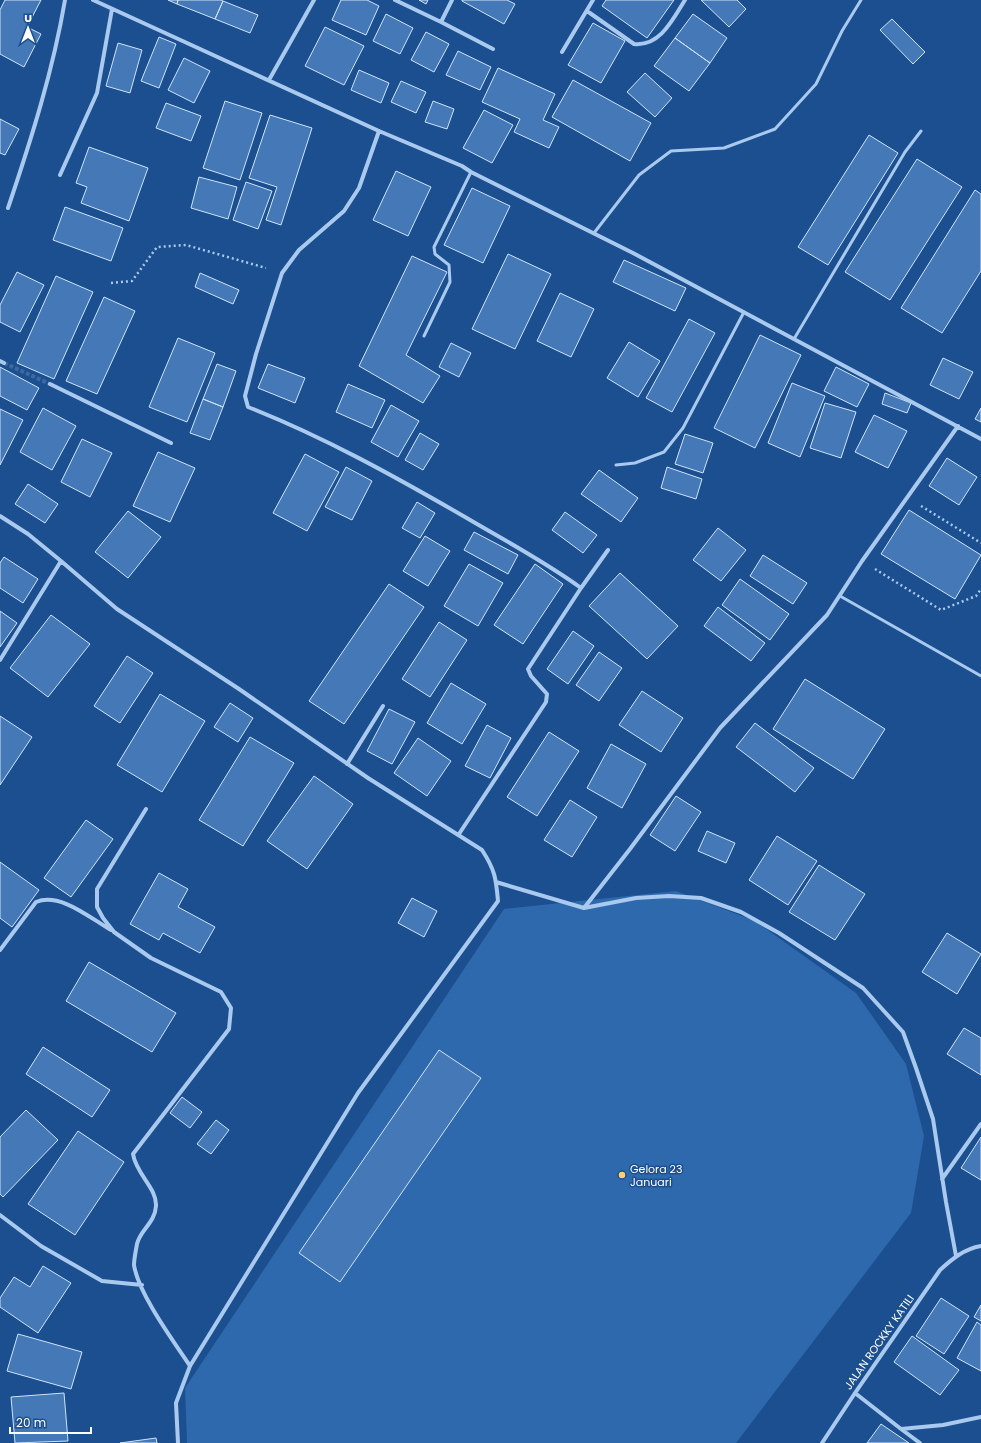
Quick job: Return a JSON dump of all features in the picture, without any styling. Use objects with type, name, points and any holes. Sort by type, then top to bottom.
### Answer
[{"type":"street","points":[[8,208],[31,141],[60,29],[65,0]]},
{"type":"street","points":[[94,0],[379,131],[462,166],[744,312],[981,438]]},
{"type":"street","points":[[269,80],[314,0]]},
{"type":"street","points":[[395,0],[493,49]]},
{"type":"street","points":[[441,22],[452,0]]},
{"type":"street","points":[[562,52],[593,0]]},
{"type":"street","points":[[587,11],[634,44],[642,45],[651,42],[663,33],[686,0]]},
{"type":"street","points":[[60,176],[97,93],[112,9]]},
{"type":"street","points":[[379,131],[359,188],[344,211],[299,250],[282,273],[256,354],[245,396],[248,407],[297,426],[392,475],[555,569],[581,588]]},
{"type":"street","points":[[50,384],[171,443]]},
{"type":"street","points":[[584,908],[630,850],[720,728],[827,615],[862,561],[958,426]]},
{"type":"street","points":[[0,516],[28,534],[117,609],[239,689],[347,764],[482,850],[492,866],[496,882],[498,901],[358,1093],[190,1366],[176,1402],[178,1443]]},
{"type":"street","points":[[459,834],[546,702],[547,694],[531,676],[528,669],[581,588],[608,550]]},
{"type":"street","points":[[0,660],[61,561]]},
{"type":"street","points":[[347,764],[383,706]]},
{"type":"street","points":[[114,932],[97,908],[97,890],[146,809]]},
{"type":"street","points":[[496,882],[584,908],[636,898],[668,896],[701,898],[741,912],[779,933],[863,988],[902,1032],[933,1119],[956,1256]]},
{"type":"street","points":[[0,950],[36,902],[42,899],[52,899],[62,902],[114,932],[151,958],[221,992],[231,1008],[228,1029],[133,1154],[134,1164],[152,1191],[156,1206],[152,1222],[138,1242],[134,1264],[142,1285],[162,1324],[190,1366]]},
{"type":"street","points":[[942,1179],[981,1124]]},
{"type":"street","points":[[0,1215],[41,1246],[102,1281],[142,1285]]},
{"type":"street","name":"JALAN ROCKKY KATILI","points":[[822,1443],[854,1393],[940,1270],[956,1256],[972,1247],[981,1246]]},
{"type":"street","points":[[854,1393],[920,1443]]},
{"type":"street","points":[[901,1429],[943,1425],[981,1417]]},
{"type":"lane","points":[[594,234],[639,176],[671,151],[724,148],[775,129],[816,84],[842,31],[861,0]]},
{"type":"lane","points":[[794,339],[905,152],[921,131]]},
{"type":"lane","points":[[424,336],[450,282],[449,265],[435,254],[434,246],[471,172]]},
{"type":"lane","points":[[616,465],[635,463],[664,452],[678,434],[703,392],[744,312]]},
{"type":"lane","points":[[840,596],[981,676]]},
{"type":"path","points":[[111,283],[132,281],[157,247],[186,245],[282,273]]},
{"type":"path","points":[[907,497],[981,543]]},
{"type":"path","points":[[862,561],[941,610],[976,596],[981,589]]},
{"type":"shaded area","name":"Gelora 23 Januari","points":[[676,891],[755,921],[856,993],[906,1064],[924,1136],[911,1213],[736,1443],[187,1443],[185,1388],[504,909]]},
{"type":"building","points":[[5,0],[41,0],[27,27],[41,34],[24,67],[0,54],[0,10]]},
{"type":"building","points":[[168,0],[178,0],[177,4]]},
{"type":"building","points":[[178,0],[223,1],[215,19],[177,4]]},
{"type":"building","points":[[341,0],[367,0],[379,6],[366,35],[332,20]]},
{"type":"building","points":[[419,0],[428,0],[426,4]]},
{"type":"building","points":[[462,0],[507,0],[515,4],[504,24]]},
{"type":"building","points":[[606,0],[674,0],[647,38],[602,6]]},
{"type":"building","points":[[701,0],[737,0],[746,9],[729,27]]},
{"type":"building","points":[[223,1],[258,15],[250,33],[215,19]]},
{"type":"building","points":[[386,14],[413,28],[400,54],[373,41]]},
{"type":"building","points":[[693,14],[727,38],[710,63],[675,38]]},
{"type":"building","points":[[892,19],[925,52],[913,64],[880,30]]},
{"type":"building","points":[[593,23],[625,41],[601,83],[568,65]]},
{"type":"building","points":[[325,27],[364,46],[344,85],[305,66]]},
{"type":"building","points":[[426,32],[449,44],[434,72],[411,60]]},
{"type":"building","points":[[159,37],[176,44],[159,88],[141,81]]},
{"type":"building","points":[[675,38],[710,63],[689,91],[654,66]]},
{"type":"building","points":[[118,43],[142,50],[130,93],[106,86]]},
{"type":"building","points":[[458,51],[491,67],[480,90],[446,75]]},
{"type":"building","points":[[184,58],[210,71],[194,103],[168,90]]},
{"type":"building","points":[[498,68],[555,94],[543,120],[559,127],[549,148],[514,132],[520,119],[482,102]]},
{"type":"building","points":[[359,70],[389,83],[381,103],[351,90]]},
{"type":"building","points":[[645,73],[672,98],[655,117],[627,92]]},
{"type":"building","points":[[573,80],[651,123],[630,161],[552,117]]},
{"type":"building","points":[[401,81],[426,92],[416,113],[391,102]]},
{"type":"building","points":[[225,101],[262,113],[240,180],[203,168]]},
{"type":"building","points":[[433,101],[454,109],[447,129],[425,122]]},
{"type":"building","points":[[166,103],[201,116],[191,141],[156,128]]},
{"type":"building","points":[[484,110],[513,125],[492,163],[463,148]]},
{"type":"building","points":[[270,115],[312,128],[281,225],[266,220],[277,187],[249,178]]},
{"type":"building","points":[[0,119],[19,129],[5,155],[0,153]]},
{"type":"building","points":[[869,135],[898,153],[828,265],[798,247]]},
{"type":"building","points":[[89,147],[148,168],[129,221],[81,203],[87,187],[76,183]]},
{"type":"building","points":[[917,159],[962,187],[890,300],[845,272]]},
{"type":"building","points":[[396,171],[431,187],[408,236],[373,220]]},
{"type":"building","points":[[199,177],[237,187],[228,219],[191,208]]},
{"type":"building","points":[[246,182],[272,191],[258,229],[233,220]]},
{"type":"building","points":[[472,188],[510,206],[483,263],[444,245]]},
{"type":"building","points":[[975,190],[981,194],[981,271],[942,333],[901,308]]},
{"type":"building","points":[[65,207],[123,228],[111,261],[53,240]]},
{"type":"building","points":[[508,254],[551,274],[515,349],[472,329]]},
{"type":"building","points":[[412,256],[447,272],[406,355],[440,376],[423,403],[359,366]]},
{"type":"building","points":[[624,260],[686,288],[675,311],[613,282]]},
{"type":"building","points":[[17,272],[44,285],[20,332],[0,322],[0,305]]},
{"type":"building","points":[[200,273],[239,290],[233,304],[195,287]]},
{"type":"building","points":[[56,276],[93,292],[54,379],[17,363]]},
{"type":"building","points":[[560,293],[594,309],[571,357],[537,341]]},
{"type":"building","points":[[104,297],[135,311],[97,394],[66,381]]},
{"type":"building","points":[[689,319],[715,333],[672,412],[646,398]]},
{"type":"building","points":[[760,335],[801,355],[755,448],[714,428]]},
{"type":"building","points":[[178,338],[215,353],[187,422],[149,407]]},
{"type":"building","points":[[629,342],[660,361],[638,397],[607,378]]},
{"type":"building","points":[[451,343],[471,353],[459,377],[439,367]]},
{"type":"building","points":[[943,358],[973,372],[959,399],[930,385]]},
{"type":"building","points":[[217,364],[236,371],[223,407],[203,399]]},
{"type":"building","points":[[268,364],[305,378],[295,403],[258,388]]},
{"type":"building","points":[[0,367],[39,388],[27,410],[0,396]]},
{"type":"building","points":[[836,367],[869,384],[857,407],[824,391]]},
{"type":"building","points":[[792,383],[825,396],[800,457],[768,443]]},
{"type":"building","points":[[348,384],[385,400],[372,428],[336,412]]},
{"type":"building","points":[[885,393],[911,403],[907,413],[882,404]]},
{"type":"building","points":[[203,399],[223,407],[210,440],[190,433]]},
{"type":"building","points":[[825,403],[856,412],[841,458],[810,448]]},
{"type":"building","points":[[391,405],[419,421],[398,457],[371,442]]},
{"type":"building","points":[[43,408],[76,426],[52,470],[20,452]]},
{"type":"building","points":[[981,408],[981,422],[975,419]]},
{"type":"building","points":[[0,409],[23,420],[0,465]]},
{"type":"building","points":[[874,415],[907,431],[888,468],[855,452]]},
{"type":"building","points":[[420,433],[439,444],[423,470],[405,460]]},
{"type":"building","points":[[685,434],[713,443],[703,473],[675,464]]},
{"type":"building","points":[[82,439],[112,453],[90,497],[61,482]]},
{"type":"building","points":[[158,452],[195,468],[170,522],[133,506]]},
{"type":"building","points":[[305,454],[339,472],[307,531],[273,513]]},
{"type":"building","points":[[947,458],[977,477],[959,505],[929,486]]},
{"type":"building","points":[[346,467],[372,481],[352,520],[325,507]]},
{"type":"building","points":[[667,467],[702,479],[696,499],[661,488]]},
{"type":"building","points":[[599,470],[638,498],[621,522],[581,494]]},
{"type":"building","points":[[28,484],[58,504],[45,523],[15,504]]},
{"type":"building","points":[[417,502],[435,513],[420,538],[402,528]]},
{"type":"building","points":[[909,510],[981,555],[955,599],[881,554]]},
{"type":"building","points":[[128,511],[161,537],[128,578],[95,552]]},
{"type":"building","points":[[565,512],[597,535],[583,553],[552,530]]},
{"type":"building","points":[[718,528],[746,550],[721,581],[693,560]]},
{"type":"building","points":[[474,532],[518,555],[508,574],[464,550]]},
{"type":"building","points":[[425,536],[450,551],[428,586],[403,571]]},
{"type":"building","points":[[763,555],[807,583],[793,604],[750,576]]},
{"type":"building","points":[[4,557],[38,579],[23,603],[0,588],[0,563]]},
{"type":"building","points":[[469,564],[503,583],[478,626],[444,606]]},
{"type":"building","points":[[535,564],[563,584],[523,644],[494,625]]},
{"type":"building","points":[[620,573],[678,626],[647,659],[589,606]]},
{"type":"building","points":[[740,579],[789,614],[770,640],[722,605]]},
{"type":"building","points":[[389,584],[424,607],[344,724],[309,701]]},
{"type":"building","points":[[718,607],[765,643],[751,661],[704,626]]},
{"type":"building","points":[[0,611],[17,623],[0,647]]},
{"type":"building","points":[[51,615],[90,644],[48,697],[10,668]]},
{"type":"building","points":[[439,622],[467,640],[430,697],[402,679]]},
{"type":"building","points":[[573,631],[594,646],[568,684],[547,669]]},
{"type":"building","points":[[599,652],[622,668],[599,701],[576,685]]},
{"type":"building","points":[[127,656],[153,673],[120,723],[94,706]]},
{"type":"building","points":[[805,679],[885,729],[853,779],[773,729]]},
{"type":"building","points":[[451,683],[486,704],[462,744],[427,723]]},
{"type":"building","points":[[642,691],[683,718],[661,752],[619,725]]},
{"type":"building","points":[[160,694],[205,721],[162,792],[117,765]]},
{"type":"building","points":[[230,703],[253,718],[238,742],[214,727]]},
{"type":"building","points":[[389,709],[415,722],[392,764],[367,751]]},
{"type":"building","points":[[0,716],[32,737],[0,785]]},
{"type":"building","points":[[755,723],[814,768],[795,792],[736,747]]},
{"type":"building","points":[[487,725],[511,738],[490,778],[465,766]]},
{"type":"building","points":[[549,732],[579,751],[537,816],[507,797]]},
{"type":"building","points":[[250,737],[294,763],[243,846],[199,820]]},
{"type":"building","points":[[418,738],[451,761],[427,796],[394,773]]},
{"type":"building","points":[[611,744],[646,764],[622,808],[587,788]]},
{"type":"building","points":[[314,776],[353,804],[307,869],[267,841]]},
{"type":"building","points":[[676,796],[701,812],[675,851],[650,835]]},
{"type":"building","points":[[570,800],[597,817],[572,857],[544,840]]},
{"type":"building","points":[[86,820],[113,839],[71,897],[44,878]]},
{"type":"building","points":[[707,831],[735,843],[726,863],[698,851]]},
{"type":"building","points":[[777,836],[817,861],[788,905],[749,880]]},
{"type":"building","points":[[0,862],[39,890],[12,927],[0,918]]},
{"type":"building","points":[[819,865],[865,894],[835,940],[789,912]]},
{"type":"building","points":[[159,873],[188,889],[178,907],[215,927],[200,953],[163,933],[159,940],[130,924]]},
{"type":"building","points":[[412,898],[437,911],[424,937],[398,923]]},
{"type":"building","points":[[947,933],[981,954],[957,994],[922,972]]},
{"type":"building","points":[[89,962],[176,1013],[152,1052],[66,1001]]},
{"type":"building","points":[[964,1028],[981,1038],[981,1075],[947,1054]]},
{"type":"building","points":[[43,1047],[110,1090],[92,1117],[26,1074]]},
{"type":"building","points":[[439,1050],[481,1078],[340,1282],[299,1253]]},
{"type":"building","points":[[182,1097],[202,1112],[190,1128],[170,1113]]},
{"type":"building","points":[[26,1110],[58,1140],[3,1197],[0,1194],[0,1137]]},
{"type":"building","points":[[216,1120],[229,1130],[211,1154],[197,1144]]},
{"type":"building","points":[[78,1131],[124,1162],[75,1235],[28,1204]]},
{"type":"building","points":[[981,1137],[981,1180],[961,1168]]},
{"type":"building","points":[[43,1266],[71,1283],[38,1333],[0,1307],[0,1298],[14,1277],[30,1287]]},
{"type":"building","points":[[941,1298],[969,1316],[944,1354],[916,1336]]},
{"type":"building","points":[[981,1305],[981,1321],[974,1317]]},
{"type":"building","points":[[977,1322],[981,1325],[981,1371],[957,1358]]},
{"type":"building","points":[[18,1334],[82,1352],[71,1389],[7,1371]]},
{"type":"building","points":[[912,1336],[959,1370],[940,1395],[894,1362]]},
{"type":"building","points":[[64,1393],[68,1441],[15,1443],[11,1397]]},
{"type":"building","points":[[881,1424],[909,1443],[867,1443]]},
{"type":"building","points":[[156,1438],[157,1443],[120,1443]]},
{"type":"tunnel","points":[[4,363],[50,384]]},
{"type":"place","name":"Gelora 23 Januari","points":[[622,1175]]}]
